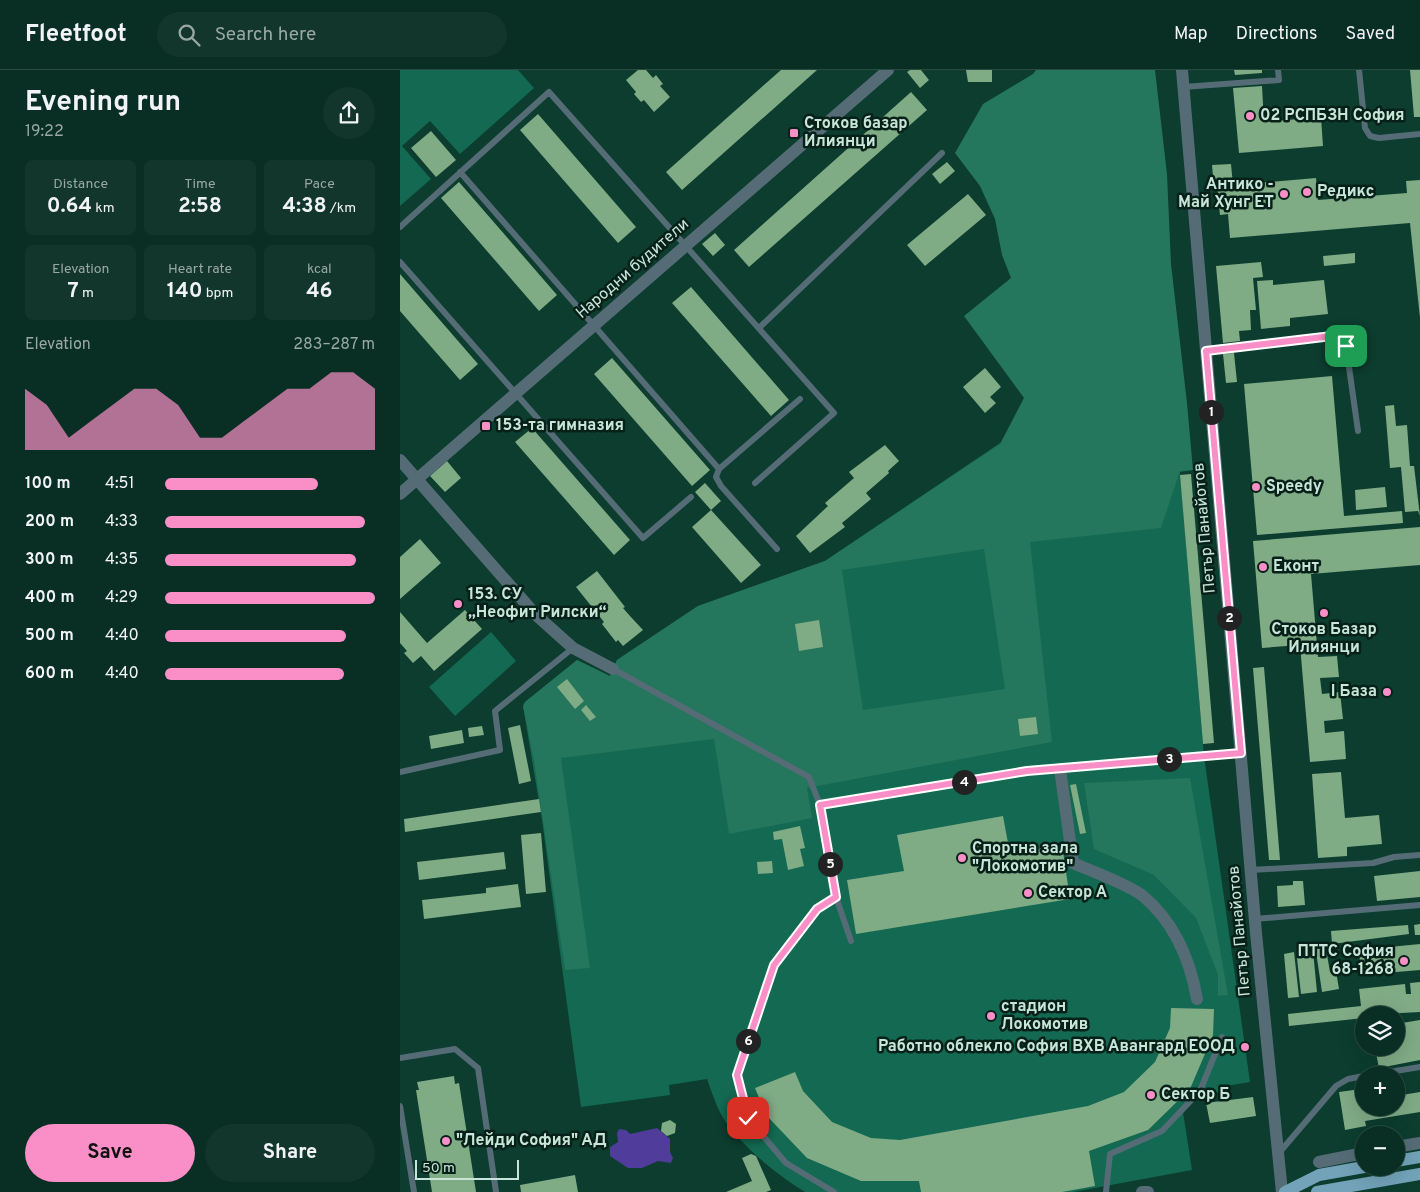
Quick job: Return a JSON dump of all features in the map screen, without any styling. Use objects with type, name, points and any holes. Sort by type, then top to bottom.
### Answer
[{"type":"main road","points":[[1405,1160],[1420,1157]]},
{"type":"main road","points":[[1283,1192],[1319,1175],[1355,1169]]},
{"type":"main road","points":[[1316,1192],[1420,1174]]},
{"type":"street","name":"Народни будители","points":[[400,494],[888,70]]},
{"type":"street","name":"Петър Панайотов","points":[[1182,70],[1255,919],[1283,1192]]},
{"type":"street","points":[[400,460],[535,614],[573,648],[613,669]]},
{"type":"street","points":[[1060,769],[1073,863],[1142,895],[1169,924],[1175,931],[1194,978],[1197,999]]},
{"type":"street","points":[[1405,1146],[1420,1143]]},
{"type":"street","points":[[1319,1162],[1355,1156]]},
{"type":"street","points":[[1142,1192],[1148,1192]]},
{"type":"lane","points":[[1184,87],[1278,80],[1278,70]]},
{"type":"lane","points":[[1359,70],[1365,128],[1370,136],[1379,138],[1420,134]]},
{"type":"lane","points":[[400,226],[549,92],[686,244],[834,413],[755,483]]},
{"type":"lane","points":[[759,328],[942,153]]},
{"type":"lane","points":[[460,172],[719,469]]},
{"type":"lane","points":[[400,262],[643,538],[691,497]]},
{"type":"lane","points":[[1206,351],[1332,336],[1340,339],[1346,346],[1358,431]]},
{"type":"lane","points":[[777,549],[721,486],[716,477],[719,469],[800,399]]},
{"type":"lane","points":[[400,772],[500,750],[495,712],[573,648]]},
{"type":"lane","points":[[613,669],[809,777],[820,805],[836,897],[851,941]]},
{"type":"lane","points":[[820,805],[1027,771],[1241,753]]},
{"type":"lane","points":[[1251,870],[1373,862],[1394,857],[1420,855]]},
{"type":"lane","points":[[834,1192],[786,1163],[748,1118],[737,1075],[774,965],[817,909],[836,897]]},
{"type":"lane","points":[[1255,919],[1420,905]]},
{"type":"lane","points":[[1106,1192],[1110,1154],[1162,1131],[1175,1118],[1200,1091],[1222,1037]]},
{"type":"lane","points":[[400,1058],[455,1049],[478,1068],[496,1192]]},
{"type":"lane","points":[[1405,1070],[1420,1067]]},
{"type":"lane","points":[[1278,1154],[1336,1086],[1348,1079],[1355,1078]]},
{"type":"lane","points":[[400,1106],[402,1136],[414,1192]]},
{"type":"green space","points":[[400,70],[518,70],[534,88],[460,154],[430,121],[402,146],[431,179],[400,206]]},
{"type":"green space","points":[[1036,70],[1155,70],[1167,174],[1171,264],[1193,470],[1180,471],[1161,528],[1030,542],[1052,742],[807,788],[812,818],[729,834],[714,739],[561,758],[590,968],[565,970],[534,761],[523,706],[525,702],[577,660],[610,676],[617,660],[698,606],[825,561],[1000,444],[1024,398],[964,316],[1011,278],[1002,255],[995,219],[980,186],[955,153],[983,104],[1033,74]],"holes":[[[984,549],[1005,689],[863,710],[842,570]]]},
{"type":"green space","points":[[1000,443],[1193,470],[1180,472],[1204,756],[1250,1082],[1220,1087],[1220,1092],[1199,1096],[1183,1112],[1192,1170],[1073,1192],[805,1192],[765,1164],[739,1138],[720,1112],[707,1079],[669,1085],[670,1095],[581,1107],[542,820],[523,706],[525,702],[577,660],[610,676],[617,660],[698,606],[825,561]]},
{"type":"green space","points":[[491,632],[516,661],[455,716],[429,687]]},
{"type":"green space","points":[[1190,778],[1228,995],[1218,996],[1218,975],[1196,918],[1154,875],[1094,849],[1084,783]]},
{"type":"shaded area","points":[[657,1128],[670,1139],[670,1152],[673,1158],[671,1163],[658,1161],[642,1168],[628,1168],[610,1156],[610,1147],[618,1142],[617,1133],[619,1129],[626,1130],[630,1134]]},
{"type":"building","points":[[638,70],[646,70],[653,78],[656,75],[663,84],[660,86],[670,97],[654,112],[644,100],[641,102],[634,94],[636,92],[626,80]]},
{"type":"building","points":[[781,70],[817,70],[682,190],[666,172]]},
{"type":"building","points":[[910,70],[921,70],[929,80],[920,88],[907,72]]},
{"type":"building","points":[[966,70],[992,70],[992,82],[968,82]]},
{"type":"building","points":[[1234,70],[1262,70],[1262,73],[1235,75]]},
{"type":"building","points":[[1410,70],[1420,70],[1420,117],[1414,117]]},
{"type":"building","points":[[1262,86],[1264,122],[1321,117],[1323,146],[1239,153],[1233,88]]},
{"type":"building","points":[[911,92],[927,110],[749,267],[734,250]]},
{"type":"building","points":[[538,114],[636,227],[618,243],[520,130]]},
{"type":"building","points":[[431,131],[456,160],[436,177],[411,148]]},
{"type":"building","points":[[947,162],[955,171],[940,184],[932,174]]},
{"type":"building","points":[[1231,164],[1233,185],[1316,178],[1318,200],[1407,193],[1406,181],[1420,180],[1420,318],[1410,223],[1230,238],[1228,214],[1220,215],[1217,186],[1214,187],[1212,165]]},
{"type":"building","points":[[459,182],[557,295],[539,311],[441,198]]},
{"type":"building","points":[[968,194],[986,215],[925,266],[907,245]]},
{"type":"building","points":[[715,233],[725,245],[713,256],[702,244]]},
{"type":"building","points":[[1355,253],[1355,263],[1324,266],[1323,256]]},
{"type":"building","points":[[1261,262],[1263,277],[1253,278],[1256,310],[1250,310],[1251,330],[1239,331],[1240,341],[1223,343],[1216,266]]},
{"type":"building","points":[[400,274],[478,364],[460,380],[400,311]]},
{"type":"building","points":[[1273,280],[1273,285],[1324,280],[1328,314],[1290,318],[1290,326],[1261,329],[1257,281]]},
{"type":"building","points":[[691,287],[789,400],[771,416],[672,303]]},
{"type":"building","points":[[1234,353],[1237,382],[1226,383],[1223,354]]},
{"type":"building","points":[[612,358],[710,470],[692,486],[594,374]]},
{"type":"building","points":[[985,368],[1001,387],[990,397],[996,403],[985,413],[963,387]]},
{"type":"building","points":[[1332,376],[1344,516],[1402,511],[1403,523],[1257,535],[1244,384]]},
{"type":"building","points":[[1394,405],[1396,426],[1407,425],[1410,466],[1414,466],[1420,516],[1418,511],[1405,512],[1401,467],[1390,468],[1385,406]]},
{"type":"building","points":[[532,428],[630,540],[614,555],[515,442]]},
{"type":"building","points":[[885,445],[899,461],[888,471],[889,473],[866,493],[871,499],[842,523],[845,527],[810,553],[796,536],[828,506],[825,503],[854,478],[849,472]]},
{"type":"building","points":[[447,461],[461,478],[445,492],[430,476]]},
{"type":"building","points":[[1191,474],[1214,743],[1203,744],[1180,475]]},
{"type":"building","points":[[705,483],[721,501],[711,510],[695,492]]},
{"type":"building","points":[[1385,487],[1387,507],[1356,510],[1355,490]]},
{"type":"building","points":[[711,510],[761,565],[741,583],[692,527]]},
{"type":"building","points":[[1420,527],[1420,565],[1311,574],[1318,657],[1337,656],[1339,677],[1320,678],[1322,694],[1340,692],[1343,719],[1324,721],[1325,733],[1344,731],[1346,759],[1310,762],[1300,645],[1262,648],[1253,541]]},
{"type":"building","points":[[420,539],[441,563],[400,599],[400,557]]},
{"type":"building","points":[[597,571],[625,607],[623,608],[643,630],[623,646],[618,640],[616,642],[602,624],[604,622],[576,587]]},
{"type":"building","points":[[465,610],[482,629],[434,671],[421,656],[413,663],[404,653],[407,651],[400,643],[400,612],[427,643]]},
{"type":"building","points":[[819,620],[823,647],[799,651],[795,624]]},
{"type":"building","points":[[1264,667],[1280,860],[1269,860],[1253,668]]},
{"type":"building","points":[[567,679],[584,701],[575,709],[557,687]]},
{"type":"building","points":[[586,705],[596,717],[590,721],[581,710]]},
{"type":"building","points":[[1036,717],[1038,734],[1020,736],[1018,719]]},
{"type":"building","points":[[520,725],[531,781],[519,784],[508,728]]},
{"type":"building","points":[[482,726],[484,735],[469,737],[468,728]]},
{"type":"building","points":[[462,730],[464,743],[431,749],[429,736]]},
{"type":"building","points":[[1341,772],[1345,818],[1379,815],[1382,844],[1347,847],[1347,856],[1318,858],[1312,774]]},
{"type":"building","points":[[1076,784],[1086,833],[1080,834],[1070,785]]},
{"type":"building","points":[[539,799],[541,812],[405,832],[404,819]]},
{"type":"building","points":[[1003,816],[1010,854],[1062,845],[1070,899],[856,934],[847,880],[904,871],[897,835]]},
{"type":"building","points":[[800,826],[805,848],[800,849],[804,866],[788,870],[782,839],[774,840],[773,832]]},
{"type":"building","points":[[541,833],[546,892],[526,894],[521,835]]},
{"type":"building","points":[[504,852],[506,869],[419,880],[417,862]]},
{"type":"building","points":[[772,861],[773,873],[758,874],[757,862]]},
{"type":"building","points":[[1420,871],[1420,897],[1377,901],[1374,876]]},
{"type":"building","points":[[1293,881],[1303,881],[1305,905],[1278,907],[1277,886],[1293,885]]},
{"type":"building","points":[[518,884],[521,907],[424,919],[422,900],[486,893],[486,888]]},
{"type":"building","points":[[1420,924],[1420,935],[1415,935],[1414,925]]},
{"type":"building","points":[[1408,925],[1409,934],[1332,944],[1331,931]]},
{"type":"building","points":[[1325,943],[1330,972],[1336,971],[1339,989],[1322,992],[1315,945]]},
{"type":"building","points":[[1420,944],[1420,970],[1361,975],[1359,950]]},
{"type":"building","points":[[1313,951],[1317,992],[1301,994],[1297,958],[1305,958],[1304,952]]},
{"type":"building","points":[[1294,952],[1299,997],[1288,998],[1284,954]]},
{"type":"building","points":[[1420,982],[1420,1012],[1405,1013],[1405,1006],[1361,1006],[1359,989],[1405,984],[1406,994],[1411,994],[1410,983]]},
{"type":"building","points":[[1355,1007],[1355,1019],[1289,1026],[1288,1014]]},
{"type":"building","name":"Сектор Б","points":[[1171,1008],[1214,1009],[1213,1035],[1190,1089],[1148,1130],[1089,1151],[1095,1186],[1062,1192],[921,1192],[919,1181],[861,1181],[807,1158],[766,1115],[755,1088],[795,1072],[803,1091],[832,1122],[871,1138],[900,1140],[1088,1106],[1124,1092],[1155,1062],[1170,1028]]},
{"type":"building","points":[[1420,1020],[1420,1060],[1389,1066],[1379,1066],[1377,1056],[1405,1056],[1405,1022]]},
{"type":"building","name":"\"Лейди София\" АД","points":[[454,1076],[455,1084],[459,1083],[476,1192],[432,1192],[416,1090],[419,1090],[417,1082]]},
{"type":"building","points":[[1355,1090],[1355,1116],[1396,1116],[1365,1121],[1366,1126],[1355,1126],[1355,1128],[1345,1130],[1339,1092]]},
{"type":"building","points":[[1420,1092],[1420,1112],[1405,1114],[1405,1094]]},
{"type":"building","points":[[1253,1097],[1256,1116],[1210,1123],[1206,1103]]},
{"type":"building","points":[[670,1120],[676,1124],[675,1133],[667,1136],[661,1131],[662,1123]]},
{"type":"building","points":[[751,1154],[756,1156],[771,1190],[766,1192],[726,1192],[752,1181],[742,1158]]},
{"type":"building","points":[[575,1175],[578,1192],[521,1192],[520,1185]]},
{"type":"place","name":"02 РСПБЗН София","points":[[1250,116]]},
{"type":"place","name":"Стоков базар Илиянци","points":[[794,133]]},
{"type":"place","name":"Редикс","points":[[1307,192]]},
{"type":"place","name":"Антико - Май Хунг ЕТ","points":[[1284,194]]},
{"type":"place","name":"153-та гимназия","points":[[486,426]]},
{"type":"place","name":"Speedy","points":[[1256,487]]},
{"type":"place","name":"Еконт","points":[[1263,567]]},
{"type":"place","name":"153. СУ „Неофит Рилски“","points":[[458,604]]},
{"type":"place","name":"Стоков Базар Илиянци","points":[[1324,613]]},
{"type":"place","name":"I База","points":[[1387,692]]},
{"type":"place","name":"Спортна зала \"Локомотив\"","points":[[962,858]]},
{"type":"place","name":"Сектор А","points":[[1028,893]]},
{"type":"place","name":"ПТТС София 68-1268","points":[[1404,961]]},
{"type":"place","name":"стадион Локомотив","points":[[991,1016]]},
{"type":"place","name":"Работно облекло София ВХВ Авангард ЕООД","points":[[1245,1047]]},
{"type":"place","name":"Сектор Б","points":[[1151,1095]]},
{"type":"place","name":"\"Лейди София\" АД","points":[[446,1141]]},
{"type":"route","points":[[748,1118],[737,1075],[774,965],[817,909],[836,897],[820,805],[1027,771],[1241,753],[1206,351],[1332,336],[1340,339],[1346,346]]}]
